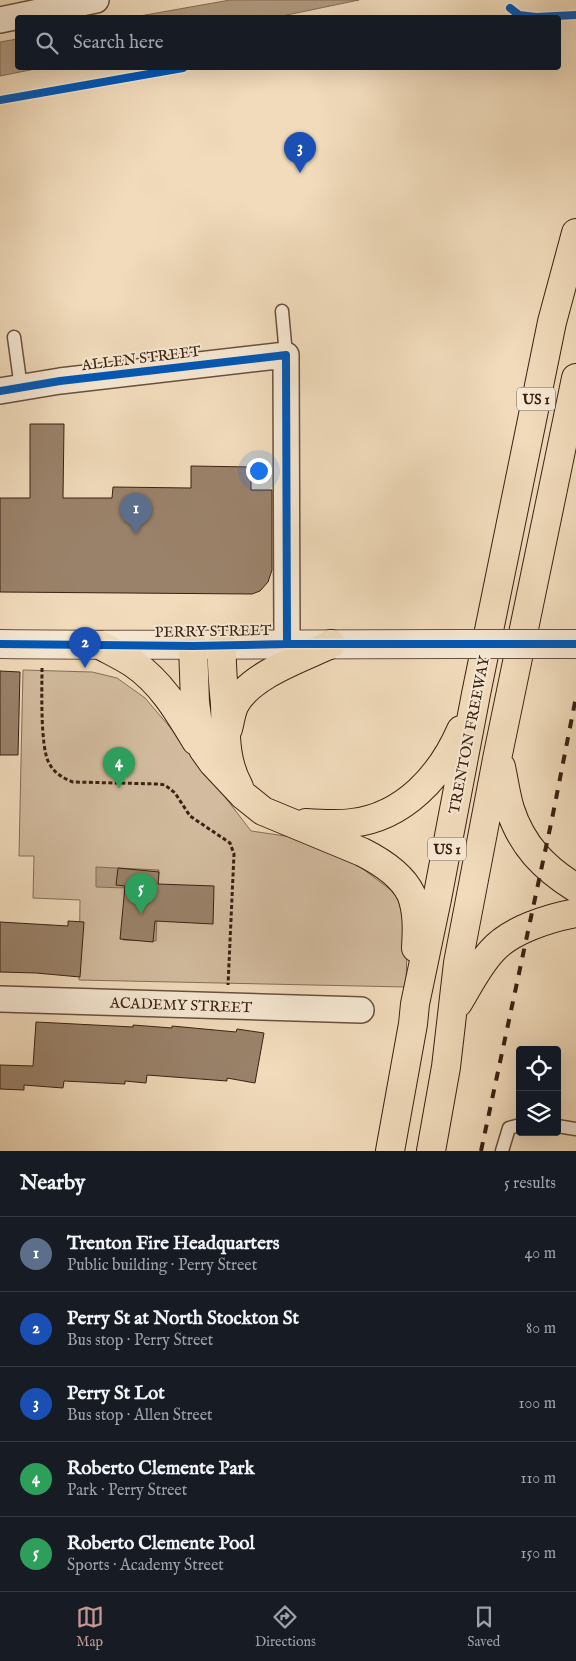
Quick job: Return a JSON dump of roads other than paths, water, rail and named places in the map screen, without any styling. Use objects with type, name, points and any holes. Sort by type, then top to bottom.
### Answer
[{"type":"highway","name":"TRENTON FREEWAY","points":[[390,1151],[415,1004],[476,694],[552,322],[576,233]]},
{"type":"highway","name":"US 1","points":[[431,1151],[446,1067],[458,963],[498,754],[576,378]]},
{"type":"highway","points":[[214,745],[234,706],[256,682],[268,673],[331,644]]},
{"type":"highway","points":[[100,645],[135,665],[156,683],[181,715],[214,745]]},
{"type":"highway","points":[[214,745],[225,704],[221,668],[222,645]]},
{"type":"highway","points":[[193,646],[195,702],[214,745],[243,795],[262,810],[378,859],[389,868],[411,895],[417,925],[415,1004]]},
{"type":"highway","points":[[288,822],[353,823],[376,817],[406,803],[433,776],[447,758],[476,694]]},
{"type":"highway","points":[[498,754],[510,808],[522,836],[537,857],[559,878],[576,888]]},
{"type":"highway","points":[[452,1013],[487,957],[509,937],[551,919],[576,913]]},
{"type":"street","points":[[24,15],[96,0]]},
{"type":"street","points":[[0,20],[15,17]]},
{"type":"street","points":[[286,355],[287,644]]},
{"type":"street","name":"ALLEN STREET","points":[[11,389],[286,355]]},
{"type":"street","name":"PERRY STREET","points":[[0,644],[193,646],[287,644],[576,644]]},
{"type":"street","name":"ACADEMY STREET","points":[[0,999],[361,1010]]},
{"type":"lane","points":[[282,311],[286,355]]},
{"type":"lane","points":[[11,389],[14,336]]},
{"type":"lane","points":[[502,1151],[509,1128],[516,1126]]},
{"type":"lane","points":[[561,1126],[576,1128]]},
{"type":"railway","points":[[481,1151],[576,697]]},
{"type":"place","name":"Perry St Lot","points":[[300,173]]},
{"type":"place","name":"Trenton Fire Headquarters","points":[[136,534]]},
{"type":"place","name":"Perry St at North Stockton St","points":[[85,668]]},
{"type":"place","name":"Roberto Clemente Park","points":[[119,788]]},
{"type":"place","name":"Roberto Clemente Pool","points":[[141,914]]}]
